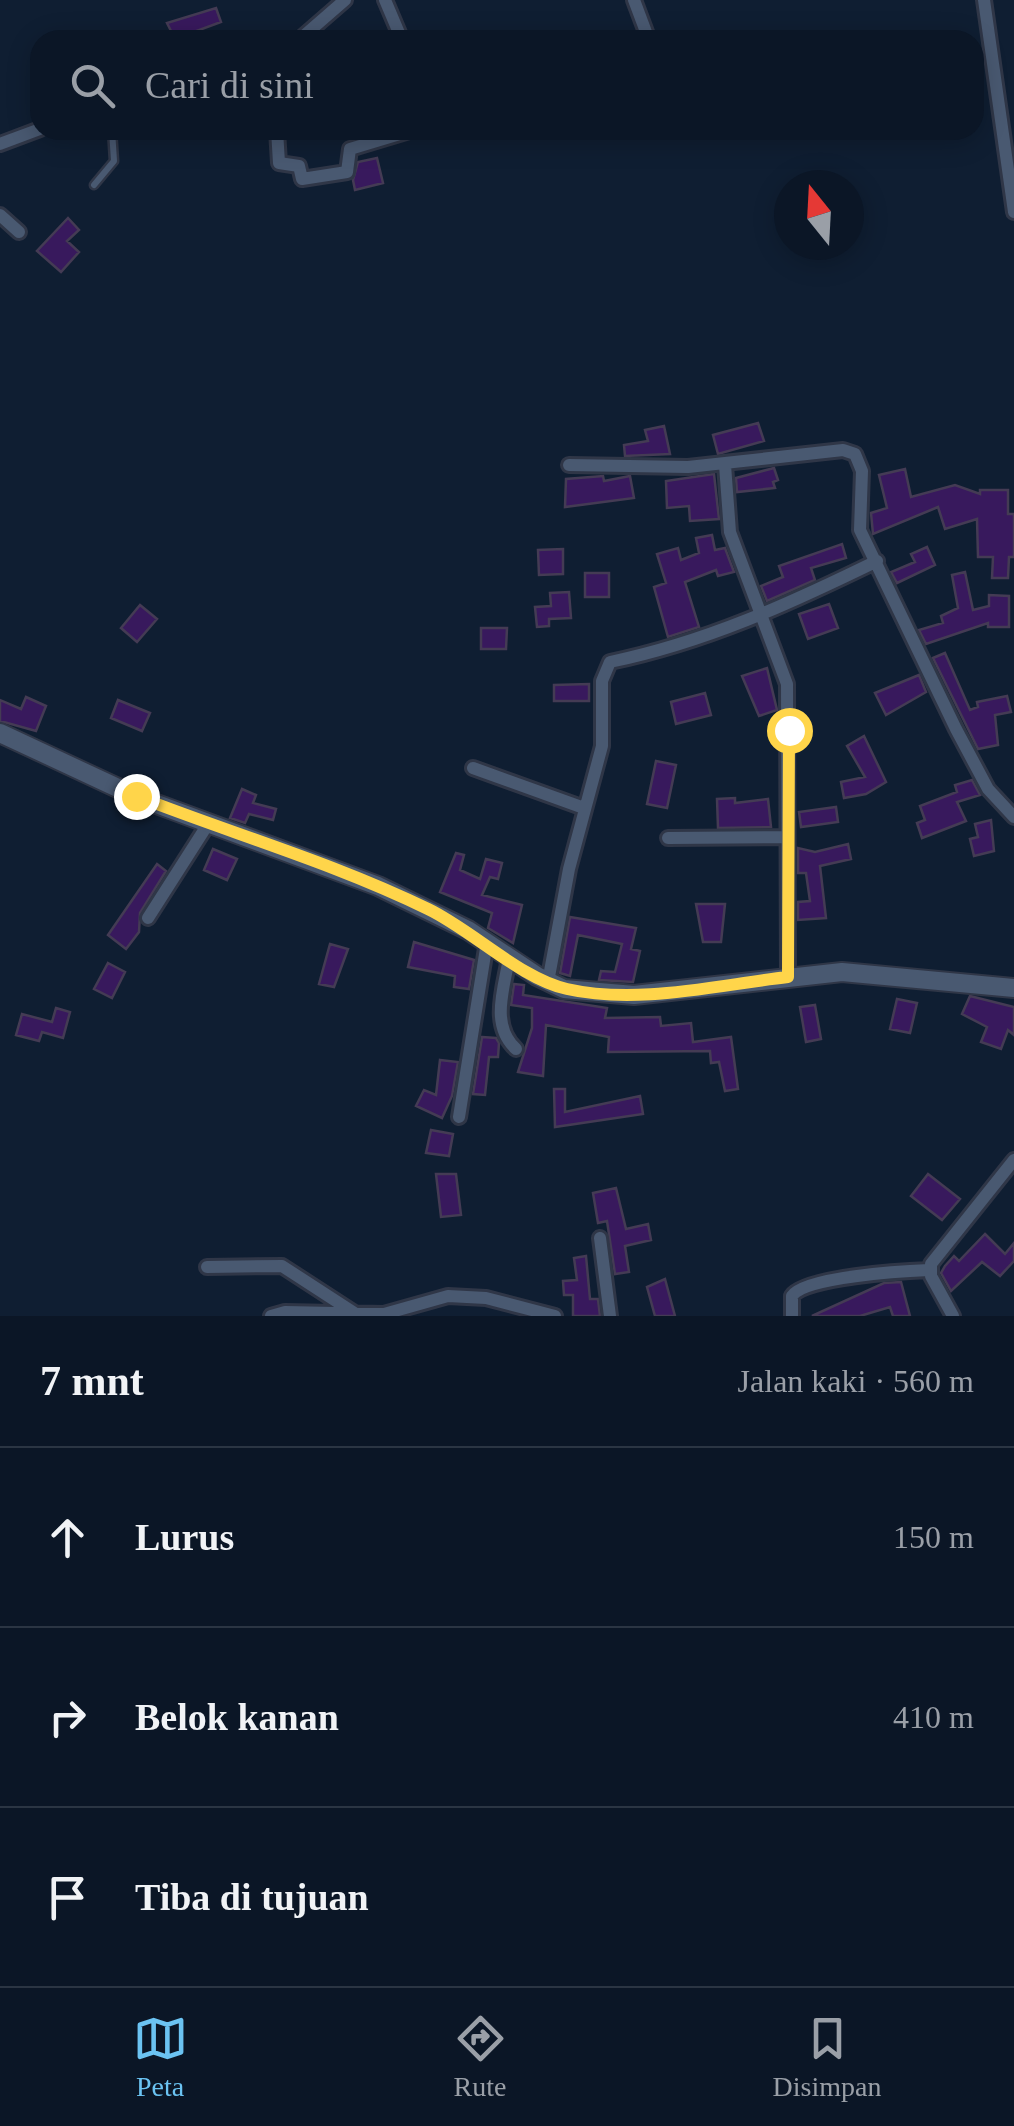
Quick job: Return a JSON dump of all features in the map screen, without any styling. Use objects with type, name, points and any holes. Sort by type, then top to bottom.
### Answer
[{"type":"street","points":[[310,30],[345,0]]},
{"type":"street","points":[[385,0],[398,30]]},
{"type":"street","points":[[634,0],[645,30]]},
{"type":"street","points":[[984,0],[1014,212]]},
{"type":"street","points":[[0,144],[30,133]]},
{"type":"street","points":[[278,140],[280,163],[298,166],[302,178],[343,173],[350,149],[379,140]]},
{"type":"street","points":[[0,215],[19,232]]},
{"type":"street","points":[[568,465],[725,465],[850,450],[862,472],[860,530],[956,730],[988,789],[1014,817]]},
{"type":"street","points":[[725,465],[730,532],[787,684],[788,977]]},
{"type":"street","points":[[548,982],[584,808],[602,746],[602,681],[610,662],[670,650],[762,617],[877,561]]},
{"type":"street","points":[[0,733],[136,796],[345,872],[430,910],[564,989],[634,994],[842,972],[1014,988]]},
{"type":"street","points":[[473,768],[584,808]]},
{"type":"street","points":[[148,918],[208,824]]},
{"type":"street","points":[[668,838],[786,837]]},
{"type":"street","points":[[459,1117],[486,942]]},
{"type":"street","points":[[509,958],[500,1021],[504,1036],[516,1049]]},
{"type":"street","points":[[792,1316],[793,1292],[814,1283],[929,1270],[1014,1160]]},
{"type":"street","points":[[600,1238],[610,1316]]},
{"type":"street","points":[[207,1267],[282,1266],[358,1316]]},
{"type":"street","points":[[929,1270],[953,1316]]},
{"type":"street","points":[[271,1316],[285,1312],[384,1314],[448,1296],[486,1298],[554,1316]]},
{"type":"lane","points":[[94,185],[114,161],[113,140]]},
{"type":"building","points":[[216,8],[221,22],[199,30],[170,30],[167,23]]},
{"type":"building","points":[[377,158],[383,183],[355,190],[353,180],[358,162]]},
{"type":"building","points":[[68,218],[79,230],[67,241],[79,252],[61,272],[37,251]]},
{"type":"building","points":[[758,423],[764,441],[718,454],[713,435]]},
{"type":"building","points":[[664,426],[670,454],[625,456],[624,445],[648,441],[645,430]]},
{"type":"building","points":[[774,468],[778,480],[773,482],[775,488],[737,492],[736,478]]},
{"type":"building","points":[[905,469],[911,497],[955,485],[980,494],[980,490],[1008,490],[1008,514],[1014,514],[1014,557],[1009,557],[1008,578],[992,578],[993,557],[978,557],[977,519],[945,529],[938,507],[873,534],[871,513],[887,508],[879,475]]},
{"type":"building","points":[[714,474],[719,519],[690,521],[689,506],[667,508],[666,481]]},
{"type":"building","points":[[603,476],[604,481],[630,476],[634,498],[565,507],[566,479]]},
{"type":"building","points":[[712,535],[715,550],[725,548],[734,572],[718,576],[716,570],[685,582],[699,627],[668,637],[654,587],[666,583],[657,554],[678,548],[681,560],[699,553],[696,538]]},
{"type":"building","points":[[842,544],[846,558],[811,568],[815,580],[767,601],[761,586],[783,577],[779,566]]},
{"type":"building","points":[[927,547],[935,565],[897,583],[891,572],[915,562],[911,554]]},
{"type":"building","points":[[563,549],[563,574],[539,575],[538,550]]},
{"type":"building","points":[[965,572],[973,610],[989,606],[989,595],[1009,596],[1009,627],[988,627],[988,623],[926,644],[919,630],[943,623],[941,616],[958,608],[952,575]]},
{"type":"building","points":[[585,573],[609,573],[609,597],[585,597]]},
{"type":"building","points":[[569,592],[571,618],[549,619],[549,626],[537,627],[535,607],[551,606],[550,593]]},
{"type":"building","points":[[829,604],[838,628],[808,639],[799,614]]},
{"type":"building","points":[[140,605],[157,619],[137,642],[121,628]]},
{"type":"building","points":[[481,628],[507,628],[506,649],[481,649]]},
{"type":"building","points":[[945,653],[970,710],[978,707],[977,702],[1007,696],[1011,712],[995,715],[998,745],[978,749],[933,658]]},
{"type":"building","points":[[767,668],[777,710],[759,716],[742,676]]},
{"type":"building","points":[[919,675],[926,692],[886,715],[875,693]]},
{"type":"building","points":[[589,684],[589,701],[554,701],[554,685]]},
{"type":"building","points":[[705,693],[711,715],[676,724],[671,702]]},
{"type":"building","points":[[26,697],[46,706],[36,731],[0,721],[0,700],[21,709]]},
{"type":"building","points":[[118,700],[150,713],[142,731],[111,718]]},
{"type":"building","points":[[864,736],[886,782],[866,794],[844,798],[841,782],[865,777],[847,746]]},
{"type":"building","points":[[656,761],[676,765],[667,808],[647,804]]},
{"type":"building","points":[[972,780],[980,795],[957,802],[966,821],[922,838],[917,823],[925,820],[920,806],[957,792],[955,785]]},
{"type":"building","points":[[242,789],[256,795],[253,803],[276,809],[273,820],[249,814],[245,823],[230,818]]},
{"type":"building","points":[[735,798],[735,803],[768,799],[771,827],[718,828],[717,799]]},
{"type":"building","points":[[836,807],[838,822],[801,827],[799,812]]},
{"type":"building","points":[[991,820],[994,851],[974,856],[970,839],[978,837],[975,824]]},
{"type":"building","points":[[848,844],[851,859],[820,866],[826,918],[798,920],[798,902],[810,901],[806,873],[798,873],[798,848],[815,852]]},
{"type":"building","points":[[213,849],[237,859],[227,880],[204,870]]},
{"type":"building","points":[[456,853],[464,855],[460,870],[480,879],[486,859],[502,863],[498,879],[490,877],[482,895],[522,905],[513,943],[488,928],[492,913],[440,892]]},
{"type":"building","points":[[157,864],[166,871],[140,913],[139,932],[126,949],[108,935]]},
{"type":"building","points":[[696,904],[725,904],[721,942],[703,942]]},
{"type":"building","points":[[570,917],[636,928],[631,949],[640,951],[633,982],[599,980],[601,971],[615,972],[622,944],[578,935],[570,976],[560,973]]},
{"type":"building","points":[[414,942],[474,960],[469,989],[454,987],[455,976],[408,967]]},
{"type":"building","points":[[330,944],[348,949],[334,987],[319,984]]},
{"type":"building","points":[[108,963],[125,972],[112,998],[94,989]]},
{"type":"building","points":[[514,984],[524,985],[523,995],[607,1008],[605,1018],[660,1017],[661,1026],[691,1023],[693,1042],[731,1037],[738,1089],[725,1091],[719,1062],[711,1063],[710,1051],[608,1052],[609,1037],[546,1025],[543,1076],[518,1072],[532,1028],[532,1008],[511,1005]]},
{"type":"building","points":[[970,996],[1014,1007],[1014,1035],[1008,1030],[1001,1049],[981,1042],[987,1027],[962,1014]]},
{"type":"building","points":[[897,999],[917,1003],[910,1033],[890,1029]]},
{"type":"building","points":[[815,1005],[821,1039],[806,1042],[800,1007]]},
{"type":"building","points":[[56,1008],[70,1012],[63,1038],[42,1032],[39,1041],[16,1035],[22,1014],[52,1022]]},
{"type":"building","points":[[482,1037],[496,1038],[499,1043],[498,1057],[489,1057],[485,1095],[473,1094]]},
{"type":"building","points":[[440,1060],[458,1062],[452,1096],[442,1118],[416,1106],[424,1090],[436,1095]]},
{"type":"building","points":[[554,1089],[565,1089],[565,1112],[640,1096],[643,1114],[555,1127]]},
{"type":"building","points":[[431,1130],[453,1134],[449,1156],[426,1153]]},
{"type":"building","points":[[436,1174],[456,1174],[461,1215],[441,1217]]},
{"type":"building","points":[[928,1174],[960,1199],[942,1220],[911,1196]]},
{"type":"building","points":[[616,1188],[626,1229],[648,1224],[651,1240],[625,1246],[629,1272],[615,1274],[607,1221],[598,1223],[593,1193]]},
{"type":"building","points":[[985,1234],[1005,1254],[1014,1243],[1014,1261],[1000,1276],[982,1262],[951,1291],[941,1273],[945,1266],[954,1256],[959,1261]]},
{"type":"building","points":[[586,1256],[590,1299],[598,1299],[600,1316],[573,1316],[573,1295],[564,1295],[563,1281],[577,1280],[574,1258]]},
{"type":"building","points":[[665,1279],[675,1316],[655,1316],[647,1287]]},
{"type":"building","points":[[901,1282],[910,1316],[893,1316],[890,1307],[860,1316],[812,1316],[884,1283]]},
{"type":"route","points":[[136,796],[378,886],[468,930],[536,976],[564,989],[634,994],[788,977],[789,730]]}]
